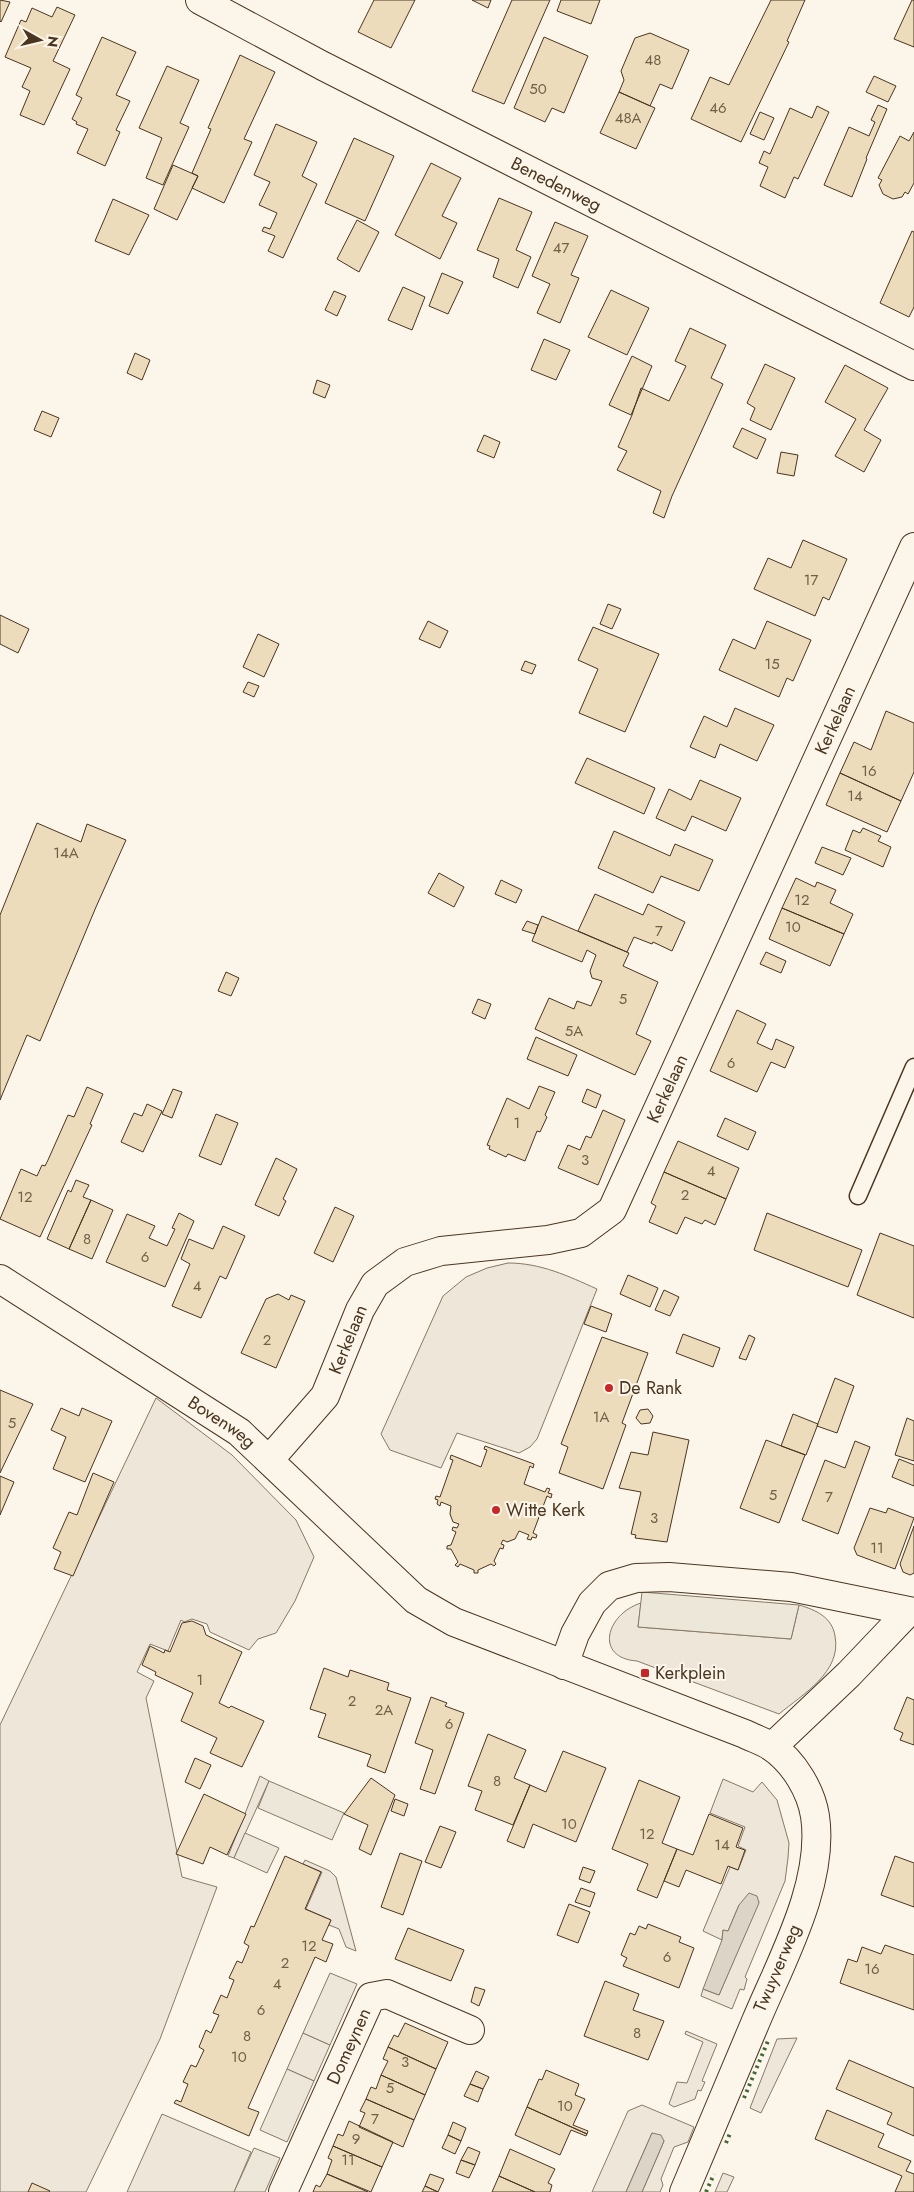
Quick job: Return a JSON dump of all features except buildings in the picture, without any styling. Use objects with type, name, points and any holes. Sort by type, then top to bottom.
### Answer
[{"type":"street","name":"Benedenweg","points":[[200,0],[323,66],[914,366]]},
{"type":"street","name":"Kerkelaan","points":[[270,1460],[325,1396],[360,1310],[375,1284],[405,1262],[441,1251],[548,1240],[581,1233],[612,1210],[914,547]]},
{"type":"street","name":"Bovenweg","points":[[0,1279],[239,1432],[416,1600],[454,1622],[564,1665]]},
{"type":"street","points":[[669,1577],[792,1587],[911,1612],[772,1747],[745,1734],[564,1665],[575,1634],[592,1603],[609,1586],[636,1578],[669,1577]]},
{"type":"street","name":"Twuyverweg","points":[[684,2192],[791,1936],[813,1876],[817,1843],[815,1816],[808,1792],[792,1767],[772,1747]]},
{"type":"street","name":"Domeynen","points":[[283,2192],[371,1996],[387,1994],[470,2030]]},
{"type":"lane","points":[[858,1196],[914,1067]]},
{"type":"shaded area","points":[[508,1263],[543,1268],[597,1289],[537,1439],[530,1447],[519,1453],[457,1433],[441,1468],[390,1450],[381,1434],[443,1296],[466,1277],[487,1268]]},
{"type":"shaded area","points":[[156,1398],[232,1455],[296,1520],[314,1557],[295,1601],[276,1633],[258,1639],[249,1650],[210,1632],[207,1624],[192,1619],[184,1622],[181,1620],[168,1651],[150,1644],[137,1672],[154,1681],[146,1698],[182,1877],[217,1887],[160,2039],[86,2192],[0,2192],[0,1725]]},
{"type":"shaded area","points":[[642,1592],[799,1605],[791,1639],[638,1627]]},
{"type":"shaded area","points":[[641,1603],[638,1627],[791,1639],[799,1605],[817,1612],[827,1619],[835,1636],[836,1649],[833,1661],[819,1681],[779,1714],[637,1661],[623,1658],[615,1652],[610,1644],[613,1625],[620,1616]]},
{"type":"shaded area","points":[[260,1776],[269,1781],[234,1858],[228,1856]]},
{"type":"shaded area","points":[[723,1779],[753,1792],[762,1782],[777,1800],[789,1843],[785,1881],[745,1977],[747,1979],[744,1990],[740,1989],[732,2009],[701,1996],[703,1989],[719,1995],[759,1901],[739,1905],[728,1931],[723,1930],[722,1940],[703,1931],[730,1867],[738,1870],[746,1850],[738,1846],[745,1827],[710,1813]]},
{"type":"shaded area","points":[[269,1781],[344,1813],[332,1840],[258,1808]]},
{"type":"shaded area","points":[[245,1833],[279,1848],[267,1873],[234,1858]]},
{"type":"shaded area","points":[[305,1860],[330,1871],[336,1877],[356,1951],[346,1947],[339,1929],[329,1925],[331,1920],[306,1909],[322,1872],[303,1864]]},
{"type":"shaded area","points":[[749,1893],[757,1896],[759,1903],[719,1995],[703,1989],[722,1940],[723,1930],[728,1931],[739,1905]]},
{"type":"shaded area","points":[[330,1973],[357,1984],[330,2045],[303,2033]]},
{"type":"shaded area","points":[[686,2031],[717,2044],[702,2081],[705,2082],[701,2091],[698,2090],[695,2099],[674,2107],[669,2104],[677,2082],[687,2083],[703,2042],[685,2034]]},
{"type":"shaded area","points":[[303,2033],[330,2045],[314,2081],[287,2069]]},
{"type":"shaded area","points":[[797,2038],[761,2113],[750,2108],[777,2039]]},
{"type":"shaded area","points":[[287,2069],[314,2081],[287,2142],[260,2130]]},
{"type":"shaded area","points":[[642,2105],[694,2127],[688,2142],[674,2147],[661,2179],[663,2185],[660,2192],[642,2192],[664,2141],[652,2133],[626,2192],[592,2192],[628,2111]]},
{"type":"shaded area","points":[[162,2114],[251,2152],[234,2192],[127,2192]]},
{"type":"shaded area","points":[[652,2133],[661,2135],[664,2141],[642,2192],[626,2192]]},
{"type":"shaded area","points":[[254,2148],[280,2158],[265,2192],[234,2192]]},
{"type":"shaded area","points":[[723,2173],[734,2177],[727,2192],[715,2192]]},
{"type":"hedge","points":[[744,2098],[768,2041]]},
{"type":"hedge","points":[[726,2143],[731,2131]]},
{"type":"hedge","points":[[706,2192],[714,2174]]},
{"type":"place","name":"De Rank","points":[[609,1388]]},
{"type":"place","name":"Witte Kerk","points":[[496,1510]]},
{"type":"place","name":"Kerkplein","points":[[645,1673]]}]
